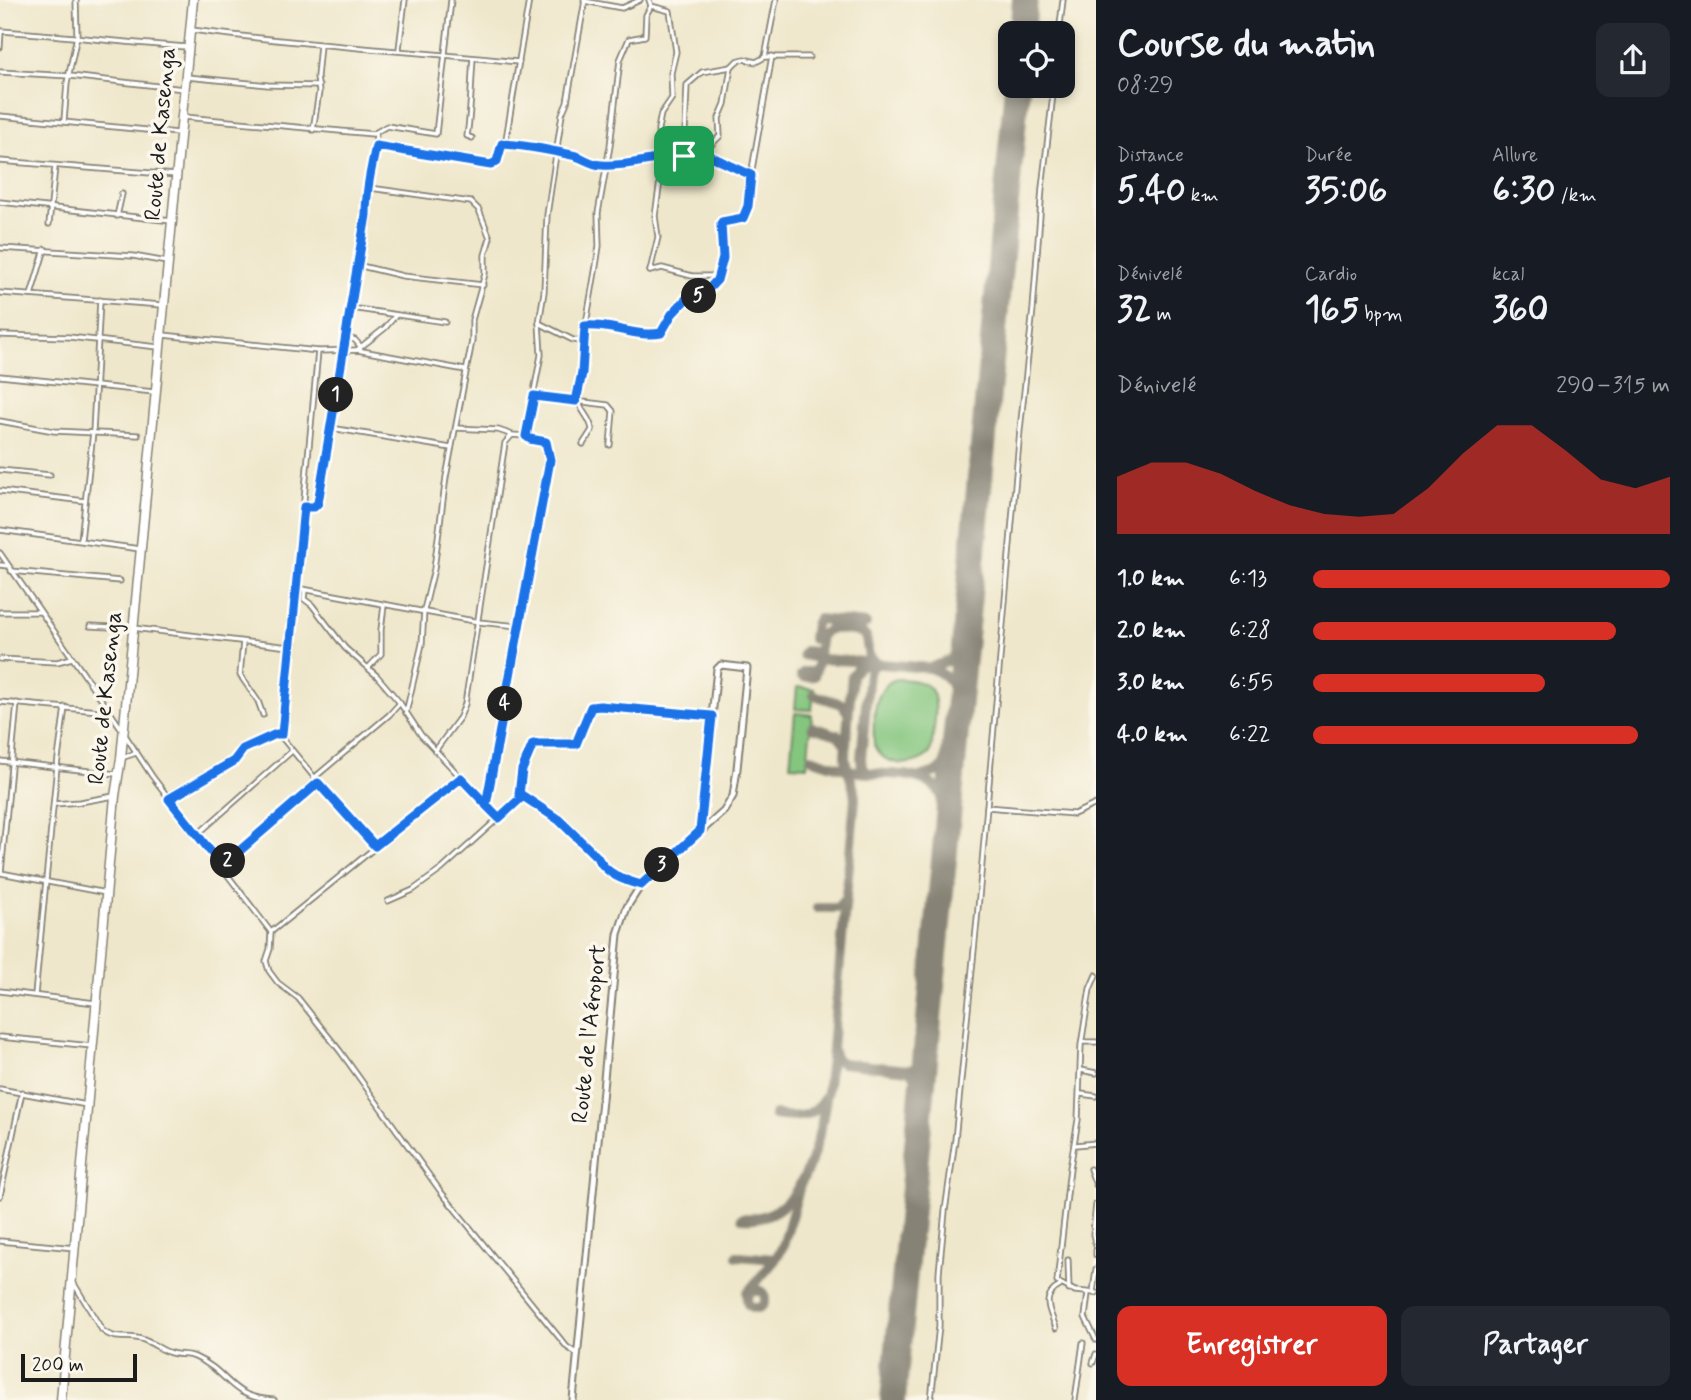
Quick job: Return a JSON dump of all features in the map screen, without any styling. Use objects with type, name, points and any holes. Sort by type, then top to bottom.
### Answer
[{"type":"highway","name":"Route de Kasenga","points":[[61,1400],[115,796],[124,731],[193,0]]},
{"type":"main road","name":"Route de l'Aéroport","points":[[573,1400],[618,934],[627,907],[641,885],[724,811],[733,796],[748,668],[721,665],[717,669],[712,716]]},
{"type":"main road","points":[[700,831],[712,716]]},
{"type":"street","points":[[64,121],[66,83],[70,76],[77,36],[76,0]]},
{"type":"street","points":[[399,49],[405,0]]},
{"type":"street","points":[[304,507],[314,507],[318,503],[366,215],[376,133],[381,127],[387,126],[436,134],[451,0]]},
{"type":"street","points":[[376,146],[491,165],[497,161],[506,139],[529,0]]},
{"type":"street","points":[[526,436],[541,355],[539,323],[544,292],[547,215],[584,0],[622,8],[640,0]]},
{"type":"street","points":[[583,444],[591,433],[592,425],[578,401],[583,341],[597,266],[598,214],[610,146],[621,54],[631,37],[645,36],[646,15],[651,6],[649,0]]},
{"type":"street","points":[[765,57],[776,0]]},
{"type":"street","points":[[1060,21],[1063,0]]},
{"type":"street","points":[[651,6],[670,11],[676,47],[671,73],[672,99],[659,120],[660,181],[656,216],[659,237],[650,271],[662,268],[692,276],[718,275]]},
{"type":"street","points":[[190,30],[320,45],[399,49],[519,62]]},
{"type":"street","points":[[0,47],[1,31],[188,47]]},
{"type":"street","points":[[313,130],[319,86],[317,77],[320,45]]},
{"type":"street","points":[[585,326],[659,334],[672,314],[688,297],[705,293],[713,286],[723,258],[721,224],[743,218],[748,206],[772,56]]},
{"type":"street","points":[[684,156],[687,85],[702,72],[731,67],[737,61],[747,59],[756,62],[772,56],[809,57]]},
{"type":"street","points":[[472,138],[467,136],[467,133],[473,58]]},
{"type":"street","points":[[502,144],[575,155],[591,164],[606,166],[639,164],[659,158],[700,156],[720,136],[719,118],[725,104],[731,67]]},
{"type":"street","points":[[0,72],[70,76],[184,89]]},
{"type":"street","points":[[185,77],[268,85],[319,86]]},
{"type":"street","points":[[931,1400],[939,1326],[939,1273],[955,1140],[1042,188],[1053,98]]},
{"type":"street","points":[[0,116],[180,133]]},
{"type":"street","points":[[182,117],[313,130],[376,133]]},
{"type":"street","points":[[706,149],[710,156],[751,175]]},
{"type":"street","points":[[0,161],[176,175]]},
{"type":"street","points":[[49,224],[55,166]]},
{"type":"street","points":[[370,188],[471,202],[479,210],[490,238],[485,255],[485,274],[472,320],[472,341],[441,505],[434,569],[424,610],[422,644],[406,713]]},
{"type":"street","points":[[117,216],[122,194]]},
{"type":"street","points":[[0,202],[172,221]]},
{"type":"street","points":[[0,248],[133,256],[167,262]]},
{"type":"street","points":[[31,295],[45,249]]},
{"type":"street","points":[[358,265],[403,276],[482,285]]},
{"type":"street","points":[[0,293],[164,305]]},
{"type":"street","points":[[81,540],[93,432],[100,300]]},
{"type":"street","points":[[351,308],[445,322]]},
{"type":"street","points":[[356,351],[385,328],[396,315]]},
{"type":"street","points":[[539,323],[573,340],[583,341]]},
{"type":"street","points":[[0,335],[96,340],[160,347]]},
{"type":"street","points":[[161,335],[318,351],[356,351],[465,370]]},
{"type":"street","points":[[346,337],[355,340],[361,347]]},
{"type":"street","points":[[318,351],[282,734],[318,783],[375,846]]},
{"type":"street","points":[[0,376],[156,393]]},
{"type":"street","points":[[534,396],[612,407],[610,445]]},
{"type":"street","points":[[0,421],[54,431],[138,435]]},
{"type":"street","points":[[331,428],[451,448]]},
{"type":"street","points":[[456,428],[498,430],[546,442],[550,460],[486,805]]},
{"type":"street","points":[[435,751],[460,717],[465,704],[503,471],[505,443],[512,435]]},
{"type":"street","points":[[0,470],[50,475]]},
{"type":"street","points":[[0,491],[85,501]]},
{"type":"street","points":[[0,530],[141,549]]},
{"type":"street","points":[[0,553],[124,731],[136,753],[271,932],[266,961],[268,971],[307,1009],[441,1192],[567,1347],[576,1353]]},
{"type":"street","points":[[0,565],[120,581]]},
{"type":"street","points":[[297,588],[479,622],[519,626]]},
{"type":"street","points":[[305,590],[304,599],[312,605],[345,648],[369,667],[400,703],[421,735],[499,818]]},
{"type":"street","points":[[369,667],[381,654],[385,604]]},
{"type":"street","points":[[0,612],[39,612]]},
{"type":"street","points":[[90,625],[289,647]]},
{"type":"street","points":[[243,642],[240,675],[258,701],[263,715]]},
{"type":"street","points":[[0,659],[57,662],[72,658]]},
{"type":"street","points":[[0,702],[110,712]]},
{"type":"street","points":[[314,778],[400,703]]},
{"type":"street","points":[[0,880],[1,843],[17,704]]},
{"type":"street","points":[[35,995],[65,707]]},
{"type":"street","points":[[641,885],[619,879],[600,864],[597,857],[559,820],[519,794],[522,770],[533,744],[576,744],[591,707],[712,716]]},
{"type":"street","points":[[169,799],[234,761],[243,749],[276,734],[282,734]]},
{"type":"street","points":[[198,834],[292,751]]},
{"type":"street","points":[[121,758],[136,753]]},
{"type":"street","points":[[0,761],[119,774]]},
{"type":"street","points":[[271,932],[461,778]]},
{"type":"street","points":[[222,866],[318,783]]},
{"type":"street","points":[[54,804],[115,796]]},
{"type":"street","points":[[388,901],[413,890],[436,874],[523,796]]},
{"type":"street","points":[[987,807],[1074,814],[1096,804]]},
{"type":"street","points":[[1,873],[107,893]]},
{"type":"street","points":[[1092,1292],[1069,1290],[1057,1282],[1080,1094],[1082,1042],[1090,989],[1096,975]]},
{"type":"street","points":[[0,990],[97,1003]]},
{"type":"street","points":[[0,1037],[93,1046]]},
{"type":"street","points":[[1082,1042],[1096,1042]]},
{"type":"street","points":[[1082,1070],[1096,1073]]},
{"type":"street","points":[[0,1089],[87,1104]]},
{"type":"street","points":[[1080,1094],[1096,1096],[1096,1090]]},
{"type":"street","points":[[0,1196],[22,1093]]},
{"type":"street","points":[[1074,1147],[1079,1143],[1096,1143]]},
{"type":"street","points":[[1093,1171],[1096,1185]]},
{"type":"street","points":[[1096,1204],[1093,1240],[1096,1250]]},
{"type":"street","points":[[0,1241],[76,1248]]},
{"type":"street","points":[[1068,1260],[1069,1290]]},
{"type":"street","points":[[1096,1269],[1085,1317],[1096,1340]]},
{"type":"street","points":[[72,1281],[108,1335],[142,1339],[170,1353],[192,1356],[229,1381],[235,1390],[254,1399],[274,1400]]},
{"type":"street","points":[[1056,1328],[1048,1311],[1049,1300],[1052,1292],[1061,1286]]},
{"type":"street","points":[[1075,1400],[1083,1343]]},
{"type":"street","points":[[1093,1363],[1096,1354]]},
{"type":"green space","points":[[897,679],[923,683],[929,687],[935,699],[935,723],[930,753],[916,762],[892,761],[885,758],[874,745],[874,716],[878,697],[889,683]]},
{"type":"green space","points":[[797,687],[814,689],[812,710],[795,709]]},
{"type":"green space","points":[[795,713],[812,715],[807,766],[790,765]]},
{"type":"taxiway","points":[[813,639],[818,619],[866,624]]},
{"type":"taxiway","points":[[823,659],[818,655],[821,635],[831,628],[861,632],[866,637],[869,657],[876,662]]},
{"type":"taxiway","points":[[929,668],[951,660],[964,640]]},
{"type":"taxiway","points":[[815,652],[805,651],[803,655],[822,659]]},
{"type":"taxiway","points":[[812,672],[804,672],[801,675],[814,676],[818,662],[822,659],[865,662]]},
{"type":"taxiway","points":[[922,1086],[918,1076],[908,1070],[842,1063],[835,1058],[832,1048],[855,799],[845,756],[852,675],[859,666],[869,663],[929,668],[942,674],[951,683],[958,708]]},
{"type":"taxiway","points":[[869,773],[862,768],[861,758],[869,673],[872,666],[879,663]]},
{"type":"taxiway","points":[[814,695],[842,704],[848,713]]},
{"type":"taxiway","points":[[812,727],[838,735],[845,744]]},
{"type":"taxiway","points":[[920,777],[939,771],[954,752]]},
{"type":"taxiway","points":[[811,758],[853,771],[901,775],[926,781],[936,788],[944,799],[948,815]]},
{"type":"taxiway","points":[[817,908],[837,908],[845,899]]},
{"type":"taxiway","points":[[742,1218],[767,1215],[787,1202],[802,1181],[821,1127],[832,1050]]},
{"type":"taxiway","points":[[908,1070],[916,1068],[925,1057]]},
{"type":"taxiway","points":[[774,1115],[796,1117],[809,1114],[820,1106],[824,1099]]},
{"type":"taxiway","points":[[747,1293],[775,1260],[783,1246],[799,1189]]},
{"type":"taxiway","points":[[737,1256],[775,1259]]},
{"type":"taxiway","points":[[752,1290],[760,1290],[765,1299],[763,1306],[752,1308],[747,1303],[747,1295],[752,1290]]},
{"type":"runway","points":[[1023,21],[1025,0]]},
{"type":"runway","points":[[893,1400],[1016,98]]},
{"type":"route","points":[[684,156],[664,157],[639,164],[606,166],[591,164],[575,155],[502,144],[497,161],[491,165],[376,146],[318,503],[314,507],[304,507],[282,734],[276,734],[243,749],[237,759],[169,799],[222,866],[318,783],[375,846],[461,778],[499,818],[523,796],[559,820],[597,857],[600,864],[619,879],[641,885],[700,831],[712,716],[591,707],[578,743],[533,744],[522,770],[519,794],[523,796],[499,818],[486,805],[550,460],[546,442],[526,436],[534,396],[576,401],[582,373],[585,326],[661,333],[672,314],[688,297],[702,296],[713,286],[723,262],[721,224],[743,218],[748,206],[751,175],[710,156],[706,149],[700,156],[684,156]]}]
